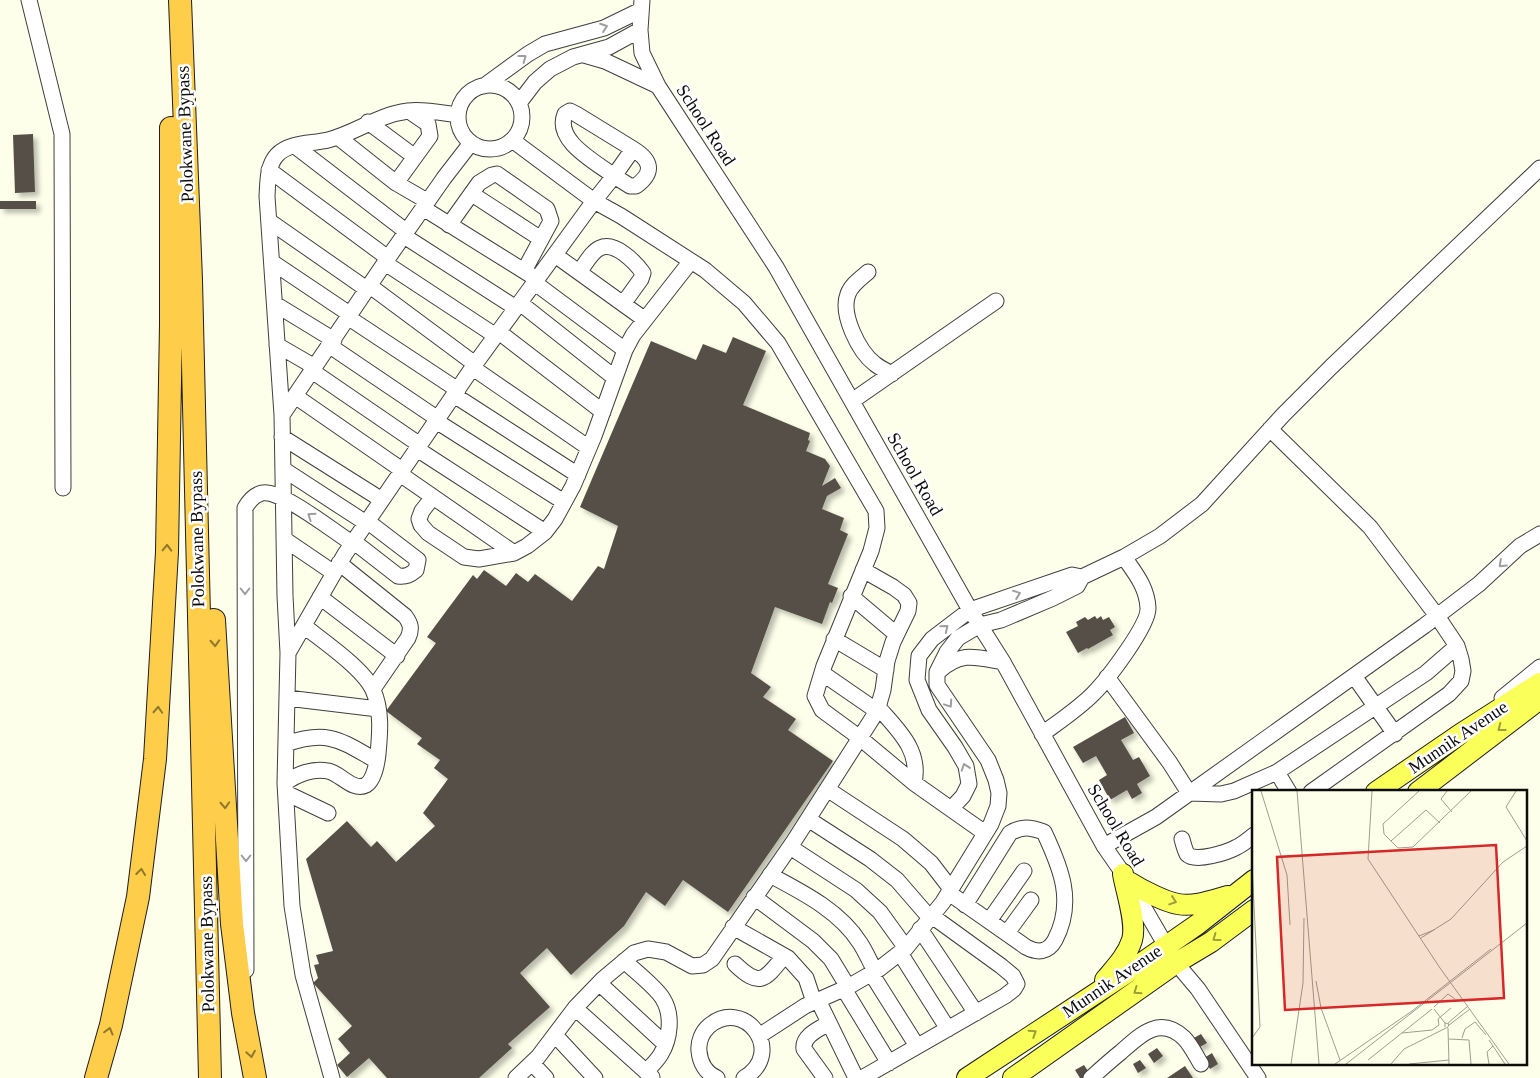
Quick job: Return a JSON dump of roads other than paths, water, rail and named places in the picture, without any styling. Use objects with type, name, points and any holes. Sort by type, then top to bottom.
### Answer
[{"type":"highway","name":"Polokwane Bypass","points":[[180,0],[191,280],[210,1078]]},
{"type":"highway","points":[[96,1078],[111,1025],[138,897],[156,759],[167,552],[171,324],[170,133],[172,117],[183,96]]},
{"type":"highway","points":[[191,280],[200,388],[232,924],[243,1013],[255,1078]]},
{"type":"main road","name":"Munnik Avenue","points":[[1379,790],[1459,735],[1540,683]]},
{"type":"main road","name":"Munnik Avenue","points":[[1421,790],[1540,699]]},
{"type":"main road","points":[[1126,878],[1143,891],[1178,904],[1196,904],[1236,894]]},
{"type":"main road","points":[[1095,993],[1123,958],[1132,939],[1131,911],[1126,878]]},
{"type":"main road","name":"Munnik Avenue","points":[[967,1078],[1136,968],[1198,924],[1252,882]]},
{"type":"main road","name":"Munnik Avenue","points":[[1013,1078],[1176,962],[1210,942],[1252,911]]},
{"type":"street","points":[[29,0],[62,134],[63,488]]},
{"type":"street","points":[[484,86],[528,54],[546,44],[604,28],[641,5]]},
{"type":"street","name":"School Road","points":[[641,5],[640,30],[642,53],[658,86],[776,267],[970,610],[1003,662],[1104,846],[1126,878],[1176,962],[1198,988],[1258,1078]]},
{"type":"street","points":[[519,103],[535,82],[550,69],[573,57],[609,47],[640,30]]},
{"type":"street","points":[[583,55],[605,61],[658,86]]},
{"type":"street","points":[[494,85],[513,95],[519,103],[522,113],[521,124],[512,140],[491,149],[471,143],[459,126],[458,115],[460,105],[474,89],[484,86],[494,85]]},
{"type":"street","points":[[332,1078],[303,975],[292,906],[286,788],[288,653],[285,596],[282,415],[267,196],[270,170],[282,150],[338,137],[368,122],[388,115],[409,111],[458,115]]},
{"type":"street","points":[[396,183],[428,140],[428,124],[409,111]]},
{"type":"street","points":[[570,112],[576,114],[644,157],[648,165],[648,173],[643,181],[636,186],[630,186],[614,176],[569,142],[562,123],[564,114],[570,112]]},
{"type":"street","points":[[368,122],[415,157]]},
{"type":"street","points":[[338,137],[449,225],[524,271],[625,350]]},
{"type":"street","points":[[512,140],[594,201],[621,216],[705,270],[744,303],[778,344],[876,511],[877,528],[871,551],[834,639],[816,696],[822,710],[860,738],[914,783],[985,833]]},
{"type":"street","points":[[282,415],[386,261],[471,143]]},
{"type":"street","points":[[295,146],[405,234],[518,305],[615,378]]},
{"type":"street","points":[[288,653],[352,542],[474,366],[632,149]]},
{"type":"street","points":[[759,1036],[816,1001],[846,988],[873,972],[903,950],[950,891],[985,833],[998,806],[999,793],[996,780],[988,760],[937,685],[937,672],[947,652],[958,638],[980,625],[1001,620],[1077,586],[1082,577],[1124,557],[1160,536],[1202,504],[1270,429],[1331,367],[1540,168]]},
{"type":"street","points":[[270,170],[386,261],[497,334],[603,412]]},
{"type":"street","points":[[449,225],[479,183],[497,174],[507,180],[550,214],[551,221],[524,271]]},
{"type":"street","points":[[472,194],[541,239]]},
{"type":"street","points":[[269,222],[369,288],[589,448]]},
{"type":"street","points":[[580,272],[599,248],[608,246],[617,250],[643,273],[642,279],[623,304]]},
{"type":"street","points":[[555,255],[644,319]]},
{"type":"street","points":[[433,497],[422,511],[419,519],[421,525],[428,533],[464,557],[479,559],[514,553],[545,532],[578,475],[625,350],[633,335],[691,261]]},
{"type":"street","points":[[272,262],[456,392],[578,475]]},
{"type":"street","points":[[868,272],[853,286],[847,295],[846,308],[853,334],[865,354],[875,364],[892,374]]},
{"type":"street","points":[[852,402],[996,301]]},
{"type":"street","points":[[275,304],[437,420],[564,502]]},
{"type":"street","points":[[278,345],[314,369],[418,447],[545,532]]},
{"type":"street","points":[[295,396],[433,497],[514,553]]},
{"type":"street","points":[[1270,429],[1370,528],[1437,616],[1457,646],[1463,672],[1461,681],[1450,694],[1314,790]]},
{"type":"street","points":[[282,437],[382,500]]},
{"type":"street","points":[[243,1013],[247,947],[245,508],[251,499],[260,493],[269,492],[283,497],[352,542],[398,576],[410,575],[416,570],[418,560],[367,522],[283,469]]},
{"type":"street","points":[[1104,846],[1156,817],[1424,626],[1479,584],[1520,546],[1540,534]]},
{"type":"street","points":[[284,539],[336,568],[405,616],[410,623],[411,631],[408,638],[373,689]]},
{"type":"street","points":[[1042,734],[1093,694],[1143,626],[1148,610],[1145,592],[1139,578],[1124,557]]},
{"type":"street","points":[[516,1078],[532,1063],[575,1008],[599,983],[634,953],[648,949],[666,952],[692,966],[704,964],[712,959],[790,847],[877,709],[893,642],[908,611],[909,603],[904,594],[863,570]]},
{"type":"street","points":[[951,809],[963,796],[969,784],[966,766],[956,747],[929,710],[917,680],[919,656],[932,639],[970,610],[1072,575],[1082,577]]},
{"type":"street","points":[[851,596],[896,634]]},
{"type":"street","points":[[320,597],[397,656]]},
{"type":"street","points":[[286,788],[294,776],[326,770],[335,773],[356,786],[366,785],[371,780],[377,761],[380,733],[378,709],[373,689],[358,670],[304,626]]},
{"type":"street","points":[[834,639],[886,670]]},
{"type":"street","points":[[1189,793],[1221,794],[1234,791],[1277,772],[1426,672],[1457,646]]},
{"type":"street","points":[[937,672],[949,662],[962,657],[1003,662]]},
{"type":"street","points":[[1459,735],[1540,667]]},
{"type":"street","points":[[822,673],[877,709],[907,741],[915,758],[916,772],[914,783]]},
{"type":"street","points":[[1354,676],[1376,705],[1394,734]]},
{"type":"street","points":[[1107,677],[1170,763],[1189,793]]},
{"type":"street","points":[[287,698],[378,709]]},
{"type":"street","points":[[286,744],[303,738],[323,737],[341,740],[377,761]]},
{"type":"street","points":[[1277,772],[1288,790]]},
{"type":"street","points":[[286,788],[328,813]]},
{"type":"street","points":[[827,790],[903,839],[931,863],[950,891],[965,905],[1036,952],[1040,952],[1053,944],[1062,927],[1066,898],[1062,875],[1044,832],[1020,827],[1010,833],[965,905]]},
{"type":"street","points":[[808,819],[870,859],[897,880],[927,921],[976,1013]]},
{"type":"street","points":[[1182,839],[1187,854],[1192,858],[1198,858],[1229,852],[1252,837]]},
{"type":"street","points":[[790,847],[856,890],[880,912],[948,1029]]},
{"type":"street","points":[[989,921],[1024,872]]},
{"type":"street","points":[[770,875],[822,906],[841,921],[859,942],[873,972],[918,1046]]},
{"type":"street","points":[[754,897],[813,941],[831,959],[889,1063]]},
{"type":"street","points":[[1007,933],[1030,900]]},
{"type":"street","points":[[862,1078],[976,1013],[1014,989],[1017,984],[1013,976],[927,921]]},
{"type":"street","points":[[733,927],[784,956],[806,978],[856,1078]]},
{"type":"street","points":[[736,964],[748,976],[763,979],[772,972],[784,956]]},
{"type":"street","points":[[575,1008],[650,1075],[665,1044],[669,1028],[669,1012],[663,998],[624,961]]},
{"type":"street","points":[[599,983],[665,1044]]},
{"type":"street","points":[[711,1077],[704,1068],[699,1053],[701,1038],[706,1028],[714,1022],[724,1018],[735,1018],[749,1024],[759,1036],[762,1046],[758,1066],[751,1074],[744,1078]]},
{"type":"street","points":[[825,1078],[804,1049],[803,1044],[806,1038],[829,1023]]},
{"type":"street","points":[[1091,1078],[1142,1033],[1154,1028],[1168,1028],[1178,1033],[1186,1040],[1201,1064]]},
{"type":"street","points":[[555,1035],[595,1078]]},
{"type":"street","points":[[532,1063],[546,1078]]}]
